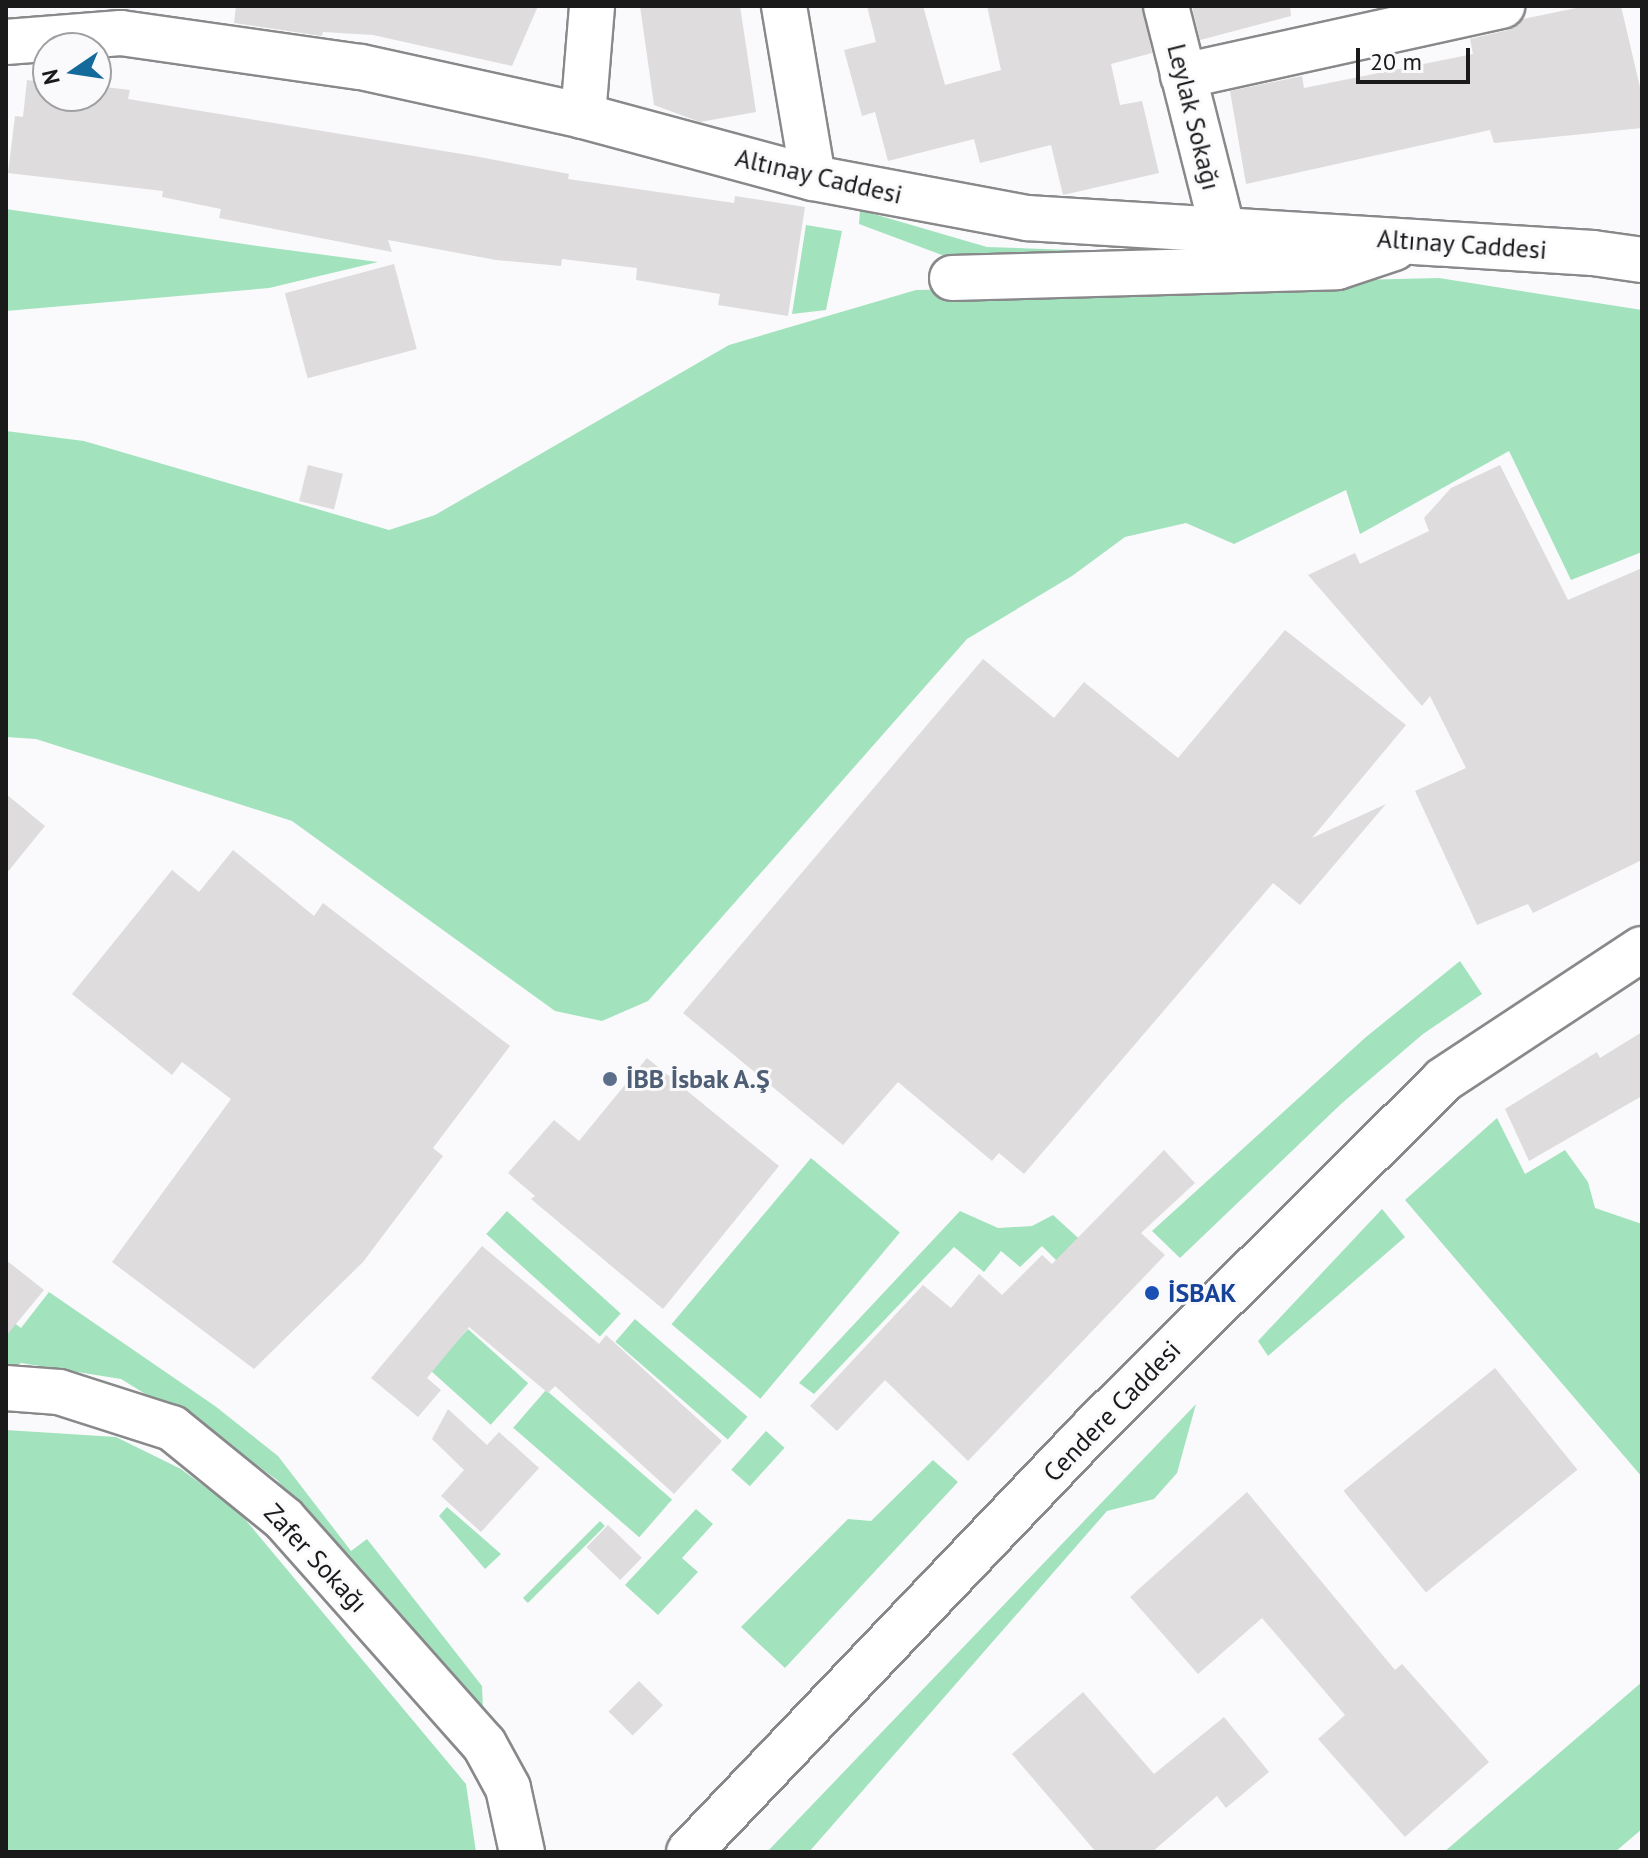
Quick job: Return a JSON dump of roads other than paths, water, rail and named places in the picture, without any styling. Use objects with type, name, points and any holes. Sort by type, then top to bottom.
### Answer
[{"type":"street","points":[[583,116],[592,6]]},
{"type":"street","points":[[784,6],[813,178]]},
{"type":"street","name":"Leylak Sokağı","points":[[1166,6],[1222,228]]},
{"type":"street","points":[[1183,76],[1502,6]]},
{"type":"street","name":"Altınay Caddesi","points":[[6,42],[121,33],[361,67],[583,116],[813,178],[1027,218],[1415,241],[1642,260]]},
{"type":"street","points":[[952,278],[1337,267],[1415,241]]},
{"type":"street","name":"Cendere Caddesi","points":[[689,1852],[1094,1427],[1432,1090],[1642,949]]},
{"type":"street","name":"Zafer Sokağı","points":[[6,1388],[59,1392],[172,1428],[284,1519],[484,1744],[508,1788],[522,1852]]},
{"type":"place","name":"İBB İsbak A.Ş","points":[[610,1079]]},
{"type":"place","name":"İSBAK","points":[[1152,1293]]}]
